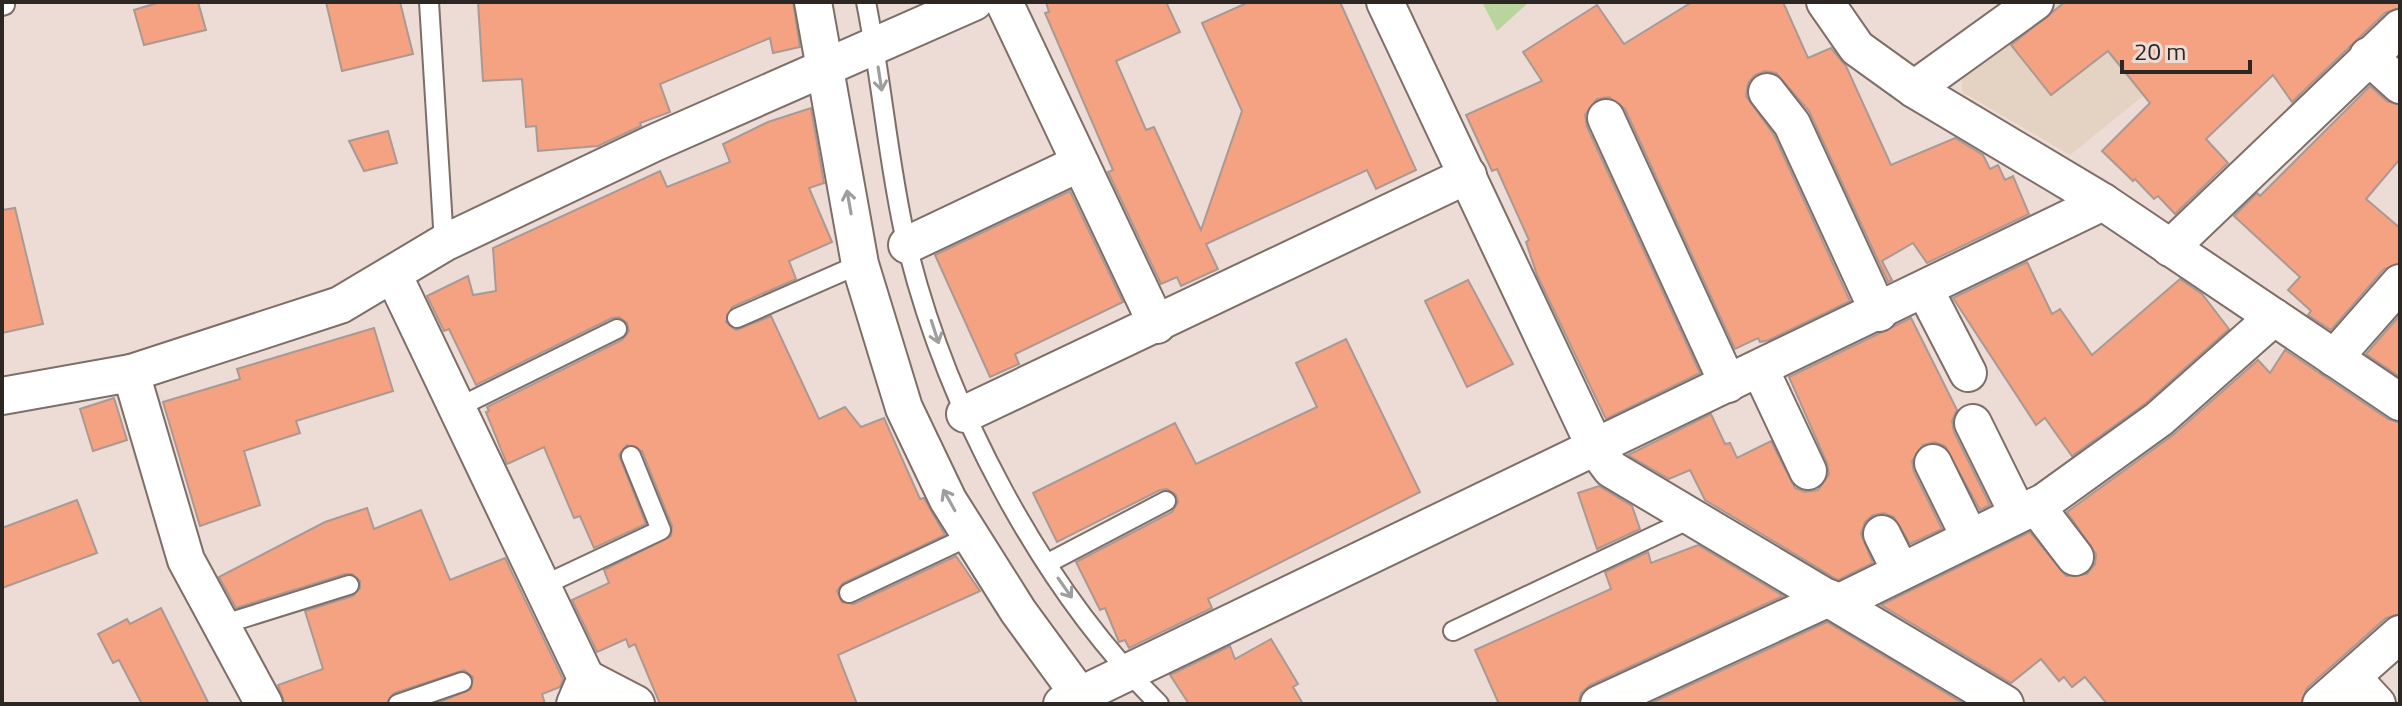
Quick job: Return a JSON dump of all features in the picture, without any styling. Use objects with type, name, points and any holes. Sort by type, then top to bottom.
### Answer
[{"type":"street","points":[[813,2],[860,264],[904,408],[948,500],[1076,701],[2103,202]]},
{"type":"street","points":[[2,396],[74,380],[131,373],[340,305],[444,243],[654,143],[974,2]]},
{"type":"street","points":[[1004,2],[1157,325]]},
{"type":"street","points":[[1385,2],[1596,449],[1611,469],[2005,704]]},
{"type":"street","points":[[1914,89],[2035,2]]},
{"type":"street","points":[[1840,8],[1857,48],[1914,89],[2103,202],[2400,402]]},
{"type":"street","points":[[2170,248],[2400,28]]},
{"type":"street","points":[[2368,56],[2400,85]]},
{"type":"street","points":[[1767,92],[1792,124],[1879,313]]},
{"type":"street","points":[[1606,118],[1728,384]]},
{"type":"street","points":[[907,245],[1080,163]]},
{"type":"street","points":[[965,414],[1468,175]]},
{"type":"street","points":[[393,274],[542,586],[580,691],[636,704]]},
{"type":"street","points":[[2334,358],[2400,283]]},
{"type":"street","points":[[1925,290],[1968,373]]},
{"type":"street","points":[[1599,704],[1901,572],[2027,510],[2159,419],[2274,317]]},
{"type":"street","points":[[1760,369],[1808,471]]},
{"type":"street","points":[[131,373],[186,560],[264,704]]},
{"type":"street","points":[[1973,423],[2027,510],[2075,557]]},
{"type":"street","points":[[1933,463],[1970,538]]},
{"type":"street","points":[[1882,534],[1901,572]]},
{"type":"street","points":[[2321,704],[2400,634]]},
{"type":"street","points":[[2352,677],[2377,704]]},
{"type":"lane","points":[[429,2],[444,243]]},
{"type":"lane","points":[[866,2],[907,245],[965,414],[980,447],[1048,563],[1129,674],[1159,704]]},
{"type":"lane","points":[[737,318],[860,264]]},
{"type":"lane","points":[[457,408],[617,329]]},
{"type":"lane","points":[[542,586],[661,530],[631,456]]},
{"type":"lane","points":[[1048,563],[1166,501]]},
{"type":"lane","points":[[1453,631],[1692,518]]},
{"type":"lane","points":[[849,593],[970,536]]},
{"type":"lane","points":[[221,625],[349,585]]},
{"type":"lane","points":[[398,704],[462,682]]},
{"type":"shaded area","points":[[2060,2],[2247,2],[2252,8],[2070,155],[1962,92],[1962,76]]},
{"type":"green space","points":[[1482,2],[1529,2],[1497,31]]},
{"type":"building","points":[[160,2],[198,2],[206,30],[144,45],[134,10]]},
{"type":"building","points":[[326,2],[400,2],[413,54],[342,71]]},
{"type":"building","points":[[478,2],[793,2],[800,47],[773,53],[770,38],[660,84],[670,112],[640,123],[641,126],[598,146],[538,151],[536,126],[526,127],[522,79],[483,81]]},
{"type":"building","points":[[1046,2],[1166,2],[1180,32],[1116,61],[1146,130],[1154,127],[1201,230],[1242,111],[1202,23],[1249,2],[1340,2],[1416,170],[1376,189],[1367,170],[1206,244],[1218,269],[1181,286],[1177,277],[1161,284],[1108,172],[1113,170],[1045,13],[1049,12]]},
{"type":"building","points":[[1692,2],[1783,2],[1808,58],[1831,48],[1846,66],[1891,165],[1955,138],[1983,155],[1990,169],[1998,165],[2005,180],[2013,176],[2029,214],[1927,263],[1913,243],[1882,261],[1892,280],[1888,282],[1809,111],[1776,73],[1765,71],[1755,75],[1748,83],[1746,96],[1774,135],[1850,301],[1769,340],[1760,342],[1758,338],[1735,349],[1625,109],[1609,97],[1597,99],[1585,115],[1587,127],[1700,373],[1606,419],[1537,275],[1526,242],[1529,240],[1497,169],[1492,171],[1466,115],[1542,81],[1523,52],[1597,5],[1624,44]]},
{"type":"building","points":[[2065,2],[2400,2],[2400,8],[2385,13],[2292,102],[2273,75],[2206,139],[2228,163],[2175,214],[2158,196],[2154,199],[2102,151],[2150,103],[2108,51],[2051,95],[2011,45]]},
{"type":"building","points":[[2370,86],[2387,101],[2400,105],[2400,159],[2366,199],[2400,228],[2400,263],[2384,269],[2331,330],[2308,315],[2311,311],[2288,290],[2300,277],[2234,216],[2257,193],[2260,196]]},
{"type":"building","points":[[811,108],[824,183],[809,188],[832,242],[789,261],[796,279],[732,307],[726,322],[736,330],[771,316],[819,419],[845,407],[861,427],[884,418],[920,499],[924,498],[945,535],[843,583],[837,591],[842,602],[854,604],[956,556],[980,591],[838,655],[857,704],[660,704],[635,644],[629,647],[626,639],[597,652],[572,600],[609,583],[604,570],[671,536],[672,526],[642,451],[627,445],[619,455],[646,524],[594,548],[580,516],[574,518],[544,447],[507,464],[486,412],[489,411],[487,407],[622,340],[629,331],[627,323],[619,317],[612,318],[476,385],[449,329],[444,331],[427,296],[468,276],[473,295],[496,291],[493,248],[660,171],[667,187],[730,162],[723,144],[768,122]]},
{"type":"building","points":[[388,131],[397,163],[364,171],[349,141]]},
{"type":"building","points":[[1070,191],[1123,302],[1015,354],[1019,364],[990,377],[935,255]]},
{"type":"building","points":[[15,208],[43,324],[2,333],[2,210]]},
{"type":"building","points":[[2027,262],[2052,314],[2060,309],[2092,355],[2180,279],[2202,294],[2229,329],[2146,403],[2072,456],[2045,418],[2036,425],[1953,298]]},
{"type":"building","points":[[1468,280],[1513,364],[1467,387],[1425,301]]},
{"type":"building","points":[[2400,315],[2400,377],[2366,354]]},
{"type":"building","points":[[1911,318],[1957,410],[1952,421],[1954,432],[1990,505],[1980,510],[1945,446],[1935,442],[1923,445],[1912,461],[1914,472],[1942,529],[1910,544],[1894,517],[1884,513],[1873,515],[1865,522],[1861,534],[1873,563],[1838,580],[1705,500],[1690,470],[1669,479],[1628,455],[1711,414],[1725,444],[1730,443],[1737,458],[1771,441],[1795,488],[1805,492],[1818,490],[1829,474],[1827,463],[1789,377]]},
{"type":"building","points":[[374,328],[393,391],[296,421],[300,433],[244,451],[260,505],[200,526],[163,402],[240,379],[237,369]]},
{"type":"building","points":[[1346,339],[1420,492],[1208,599],[1212,608],[1129,648],[1125,640],[1119,642],[1105,608],[1100,610],[1076,562],[1172,512],[1178,502],[1176,495],[1167,489],[1160,490],[1057,542],[1033,493],[1175,423],[1196,464],[1317,407],[1296,363]]},
{"type":"building","points":[[2285,350],[2388,419],[2400,423],[2400,614],[2386,618],[2307,688],[2301,704],[2107,704],[2085,677],[2072,687],[2064,677],[2059,681],[2041,659],[2011,683],[1881,605],[2030,532],[2066,576],[2087,574],[2095,564],[2096,554],[2067,512],[2173,435],[2258,360],[2270,373]]},
{"type":"building","points":[[114,398],[127,440],[93,451],[80,409]]},
{"type":"building","points":[[1599,486],[1632,506],[1640,529],[1597,549],[1578,493]]},
{"type":"building","points":[[77,500],[97,553],[2,588],[2,528]]},
{"type":"building","points":[[367,508],[374,529],[421,510],[450,580],[505,558],[563,679],[560,687],[542,694],[545,704],[435,704],[471,689],[473,677],[464,670],[394,693],[386,704],[285,704],[278,685],[323,669],[305,611],[353,596],[360,588],[360,581],[352,574],[345,574],[236,608],[219,577],[325,522]]},
{"type":"building","points":[[1698,545],[1783,596],[1590,685],[1581,693],[1578,704],[1499,704],[1475,650],[1611,589],[1605,572],[1648,552],[1651,563]]},
{"type":"building","points":[[161,608],[209,704],[142,704],[119,660],[113,663],[98,634],[127,619],[130,624]]},
{"type":"building","points":[[1827,622],[1964,704],[1649,704]]},
{"type":"building","points":[[1271,639],[1298,684],[1293,687],[1303,704],[1189,704],[1170,675],[1230,646],[1235,659]]}]
